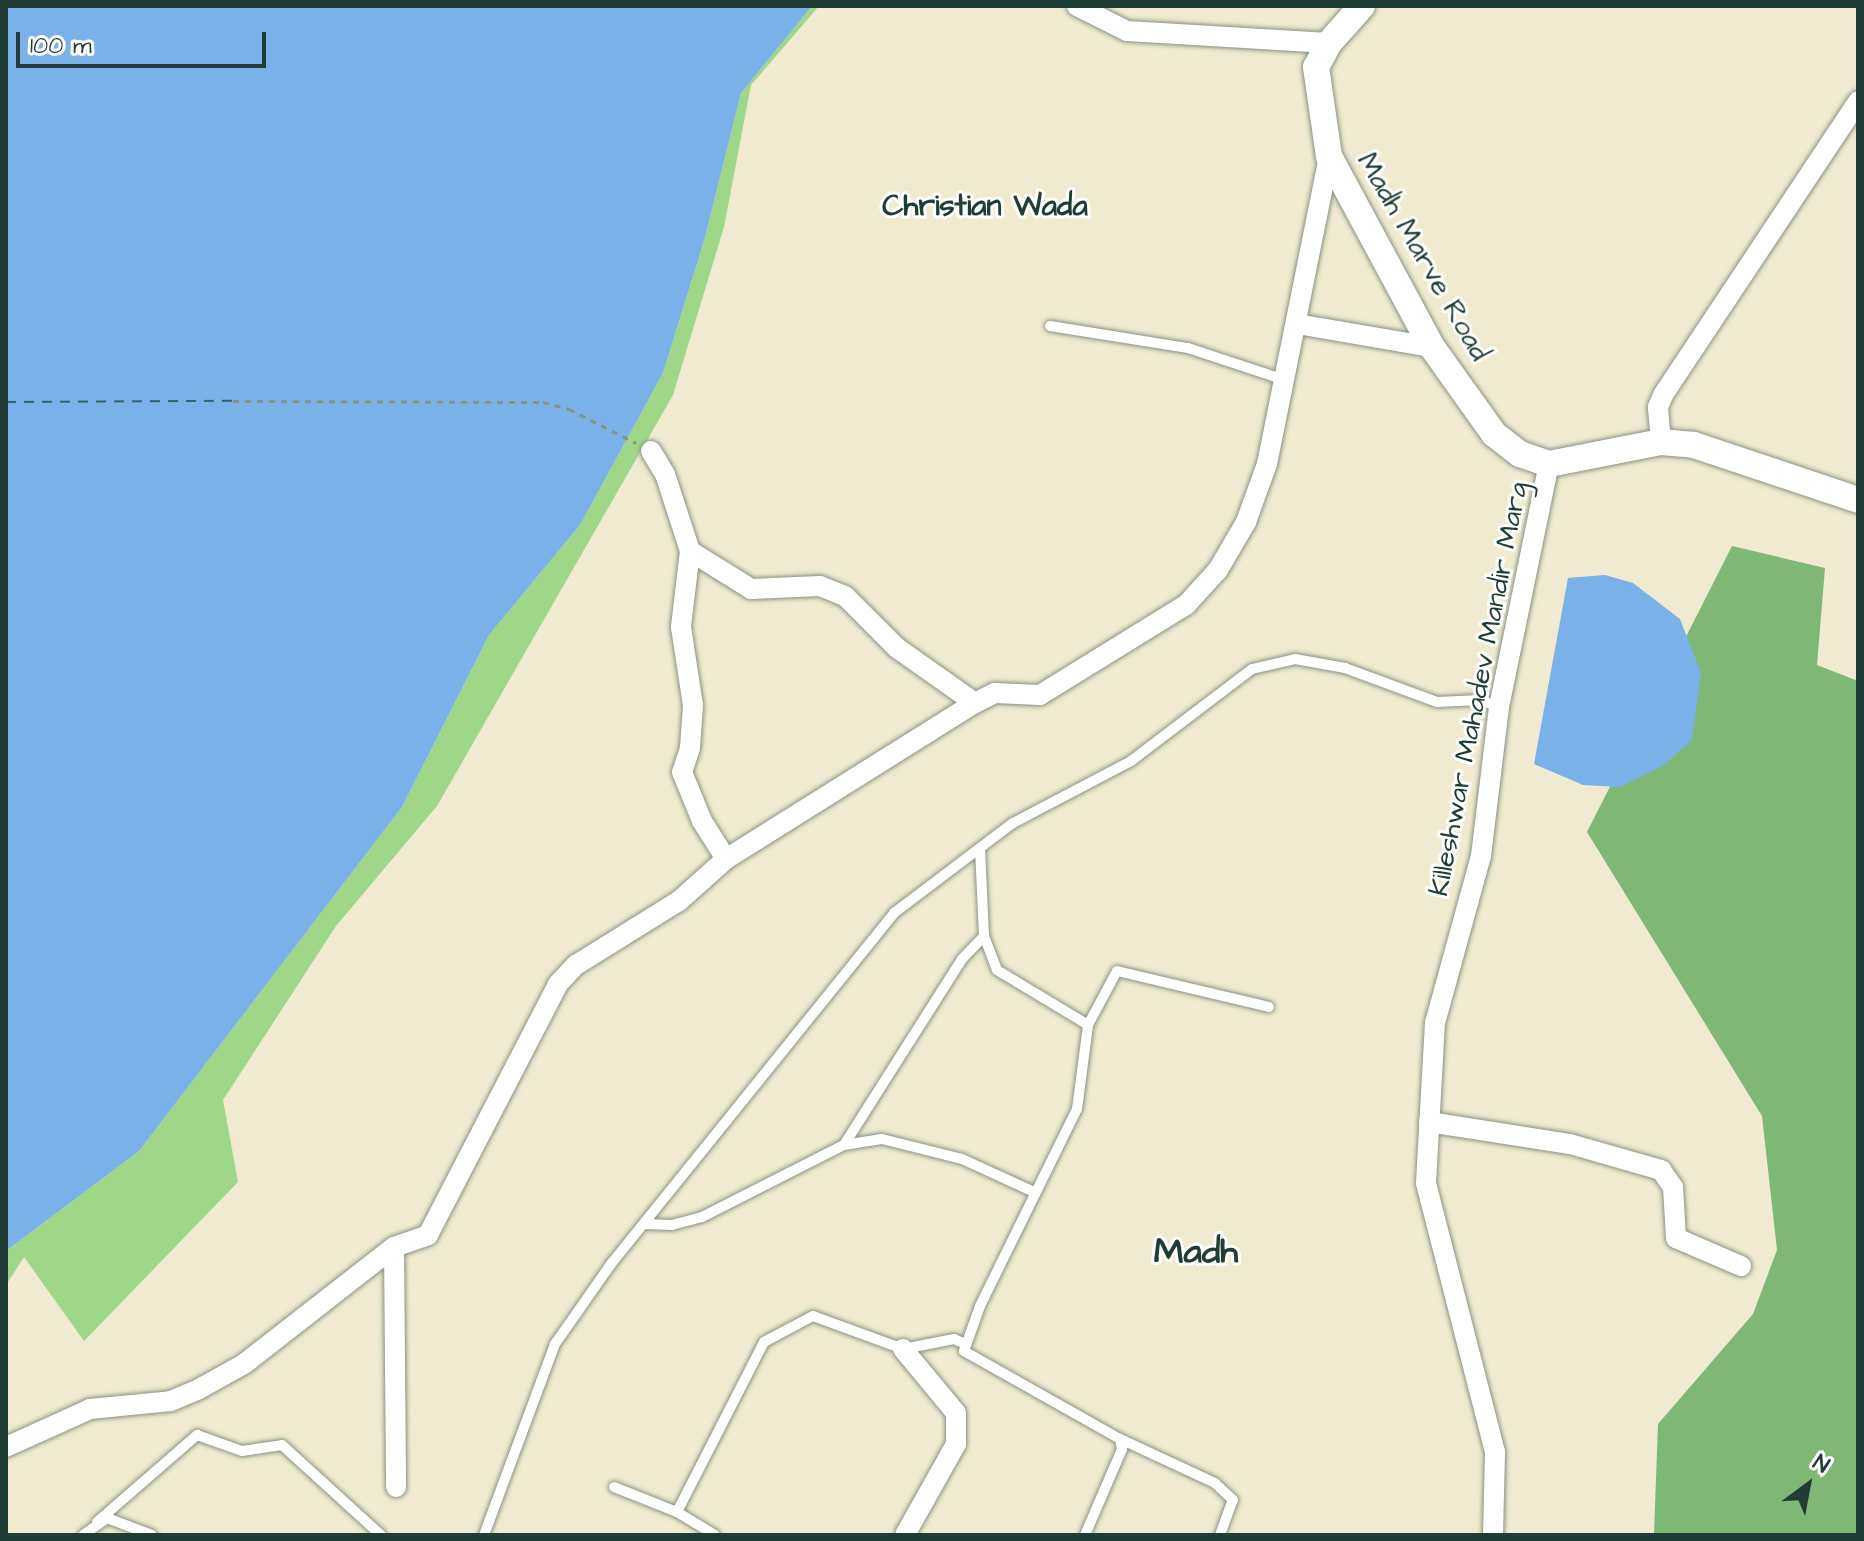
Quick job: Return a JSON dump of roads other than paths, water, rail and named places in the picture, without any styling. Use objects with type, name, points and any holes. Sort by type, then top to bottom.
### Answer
[{"type":"street","points":[[1077,6],[1127,31],[1329,43]]},
{"type":"street","name":"Madh Marve Road","points":[[1362,6],[1329,43],[1316,67],[1329,156],[1432,347],[1494,434],[1520,454],[1549,464]]},
{"type":"street","points":[[1661,442],[1658,407],[1663,395],[1858,101]]},
{"type":"street","points":[[6,1447],[90,1409],[171,1401],[199,1389],[244,1364],[394,1247],[428,1235],[558,984],[596,948],[679,901],[726,859],[975,703],[995,693],[1040,695],[1186,605],[1218,570],[1246,522],[1267,464],[1329,156]]},
{"type":"street","points":[[1297,324],[1432,347]]},
{"type":"street","points":[[1549,464],[1661,442],[1694,445],[1858,500]]},
{"type":"street","points":[[651,451],[665,474],[690,551],[681,627],[693,705],[690,748],[682,772],[726,859]]},
{"type":"street","name":"Killeshwar Mahadev Mandir Marg","points":[[1493,1535],[1495,1452],[1426,1183],[1429,1122],[1435,1023],[1481,856],[1499,707],[1549,464]]},
{"type":"street","points":[[690,551],[751,589],[820,586],[845,596],[897,648],[975,703]]},
{"type":"street","points":[[1429,1122],[1570,1144],[1661,1170],[1673,1187],[1676,1238],[1741,1266]]},
{"type":"street","points":[[394,1247],[396,1487]]},
{"type":"street","points":[[903,1349],[956,1413],[956,1444],[905,1535]]},
{"type":"lane","points":[[1050,326],[1188,348],[1286,380]]},
{"type":"lane","points":[[484,1535],[555,1344],[644,1224],[894,913],[1013,823],[1131,761],[1252,669],[1295,659],[1345,668],[1437,702],[1481,700],[1499,707]]},
{"type":"lane","points":[[980,848],[984,936],[997,970],[1088,1025]]},
{"type":"lane","points":[[844,1145],[962,959],[984,936]]},
{"type":"lane","points":[[965,1344],[1034,1192],[1077,1109],[1088,1025],[1117,971],[1269,1007]]},
{"type":"lane","points":[[644,1224],[672,1225],[702,1217],[844,1145],[882,1139],[906,1142],[962,1159],[1034,1192]]},
{"type":"lane","points":[[677,1512],[764,1342],[813,1316],[903,1349],[954,1339],[965,1344],[971,1359],[1120,1439],[1215,1483],[1233,1500],[1220,1535]]},
{"type":"lane","points":[[83,1535],[197,1435],[242,1451],[282,1445],[381,1535]]},
{"type":"lane","points":[[1085,1535],[1122,1449],[1120,1439]]},
{"type":"lane","points":[[614,1487],[677,1512],[715,1535]]},
{"type":"lane","points":[[97,1522],[122,1520],[152,1535]]},
{"type":"water","points":[[6,6],[812,6],[741,93],[704,241],[663,373],[580,525],[489,635],[402,807],[139,1151],[6,1251]]},
{"type":"water","points":[[1605,575],[1633,583],[1680,619],[1701,673],[1692,740],[1664,765],[1620,787],[1583,785],[1534,764],[1568,578]]},
{"type":"district","name":"Christian Wada","points":[[985,206]]},
{"type":"district","name":"Madh","points":[[1196,1252]]}]
